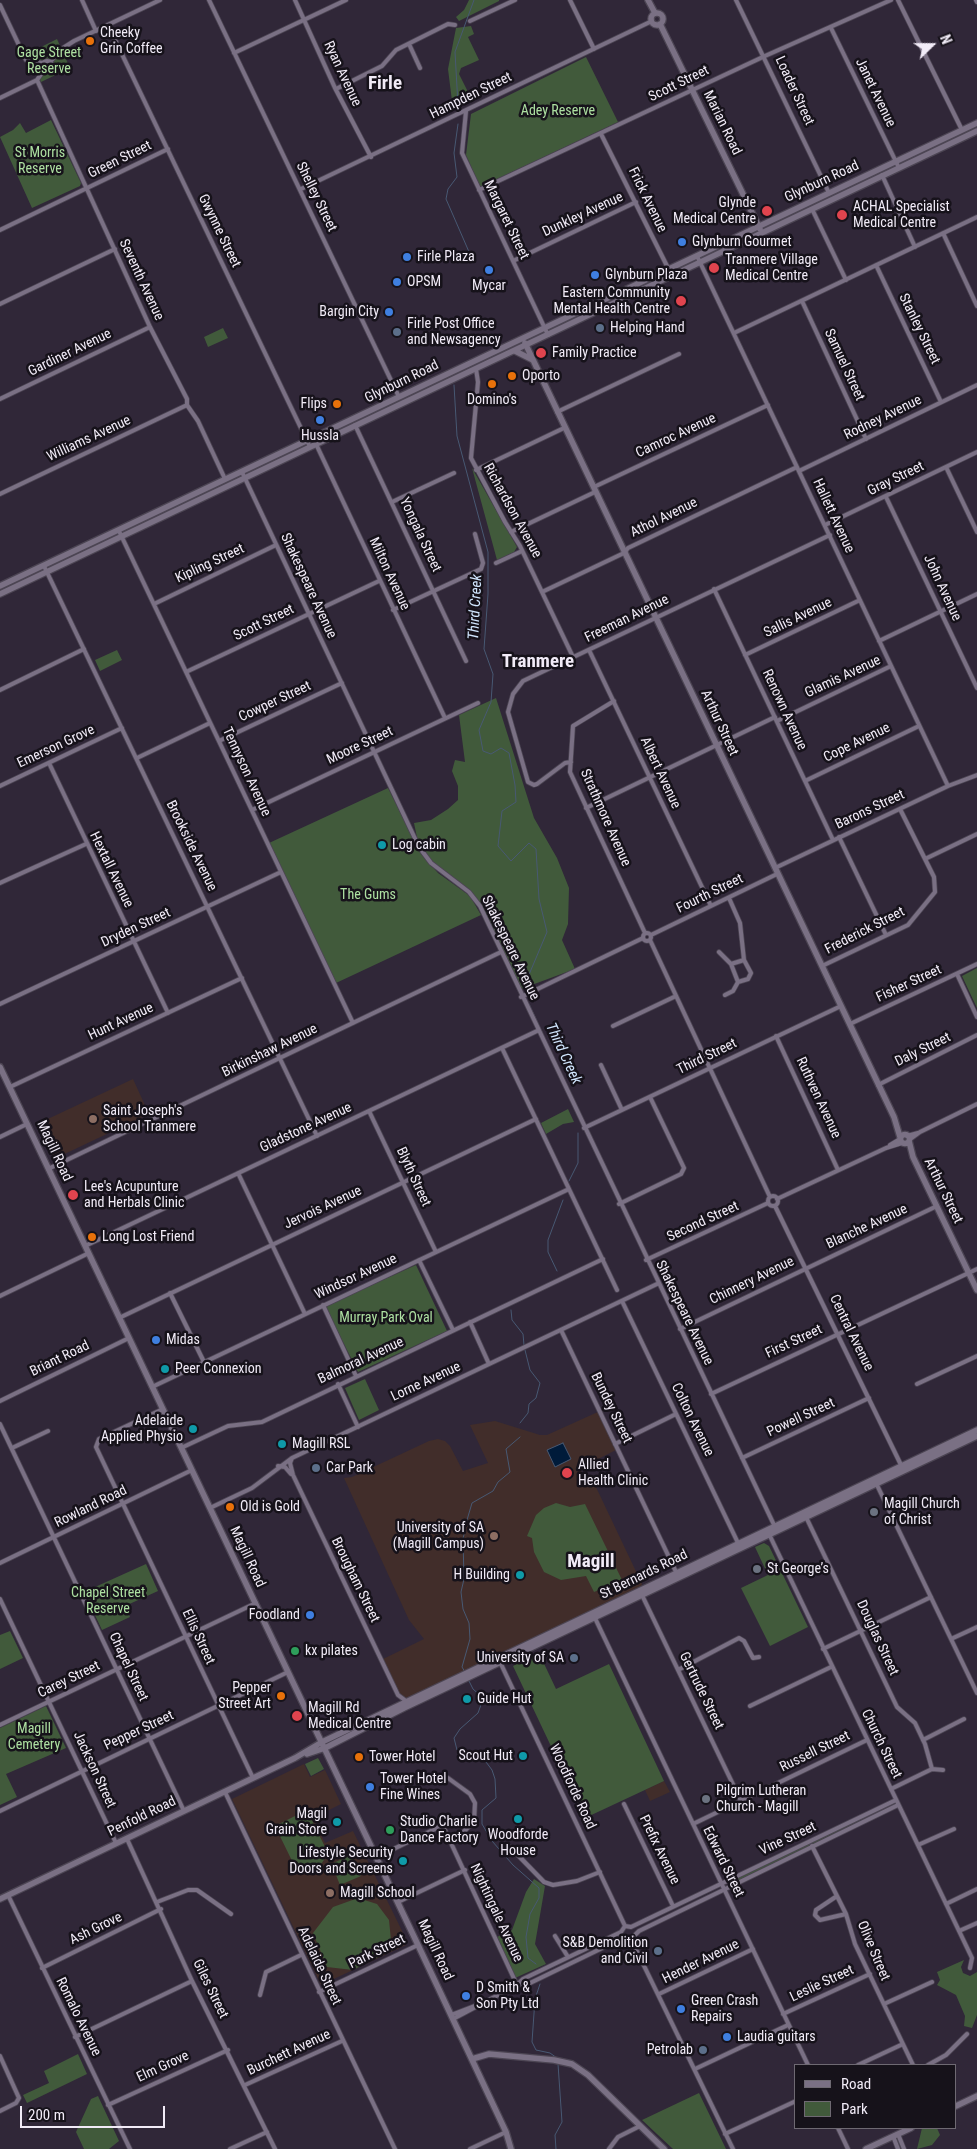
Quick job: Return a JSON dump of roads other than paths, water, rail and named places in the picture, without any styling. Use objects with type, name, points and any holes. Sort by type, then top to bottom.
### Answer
[{"type":"main road","points":[[648,0],[655,13],[659,13],[663,18],[660,24],[655,24],[652,21],[652,16],[655,13]]},
{"type":"main road","name":"Marian Road","points":[[660,24],[762,234]]},
{"type":"main road","name":"Glynburn Road","points":[[0,586],[243,476],[312,443],[399,397],[977,123]]},
{"type":"main road","name":"Glynburn Road","points":[[312,443],[356,426],[403,404],[977,131]]},
{"type":"main road","points":[[635,286],[650,283],[655,285]]},
{"type":"main road","name":"Arthur Street","points":[[523,338],[564,428],[977,1290]]},
{"type":"main road","points":[[515,351],[533,360]]},
{"type":"main road","name":"Glynburn Road","points":[[0,594],[122,537],[227,483]]},
{"type":"main road","name":"Magill Road","points":[[0,1067],[210,1508],[252,1605],[288,1672],[377,1857],[506,2132],[511,2149]]},
{"type":"main road","name":"St Bernards Road","points":[[323,1745],[397,1706],[499,1661],[678,1576],[875,1482],[977,1430]]},
{"type":"main road","name":"St Bernards Road","points":[[903,1468],[977,1436]]},
{"type":"main road","name":"St Bernards Road","points":[[323,1745],[477,1671]]},
{"type":"main road","name":"Penfold Road","points":[[0,1899],[323,1745]]},
{"type":"main road","points":[[472,2059],[489,2054],[554,2060],[579,2068],[664,2149]]},
{"type":"main road","points":[[957,2106],[977,2096]]},
{"type":"main road","points":[[866,2149],[909,2129]]},
{"type":"street","points":[[82,0],[96,31]]},
{"type":"street","points":[[147,0],[149,5]]},
{"type":"street","points":[[50,62],[63,48],[160,0]]},
{"type":"street","name":"Shelley Street","points":[[209,0],[403,404]]},
{"type":"street","name":"Ryan Avenue","points":[[295,0],[336,89],[371,157]]},
{"type":"street","points":[[234,53],[346,0]]},
{"type":"street","points":[[470,21],[515,0]]},
{"type":"street","points":[[570,0],[594,49]]},
{"type":"street","name":"Loader Street","points":[[736,0],[829,193]]},
{"type":"street","name":"Scott Street","points":[[479,190],[764,56],[890,0]]},
{"type":"street","points":[[898,0],[966,137]]},
{"type":"street","points":[[0,5],[26,60],[42,64],[45,61],[50,62]]},
{"type":"street","name":"Hampden Street","points":[[301,189],[652,21]]},
{"type":"street","points":[[336,89],[382,66],[396,50],[448,24],[455,25]]},
{"type":"street","name":"Gwynne Street","points":[[108,25],[312,443]]},
{"type":"street","name":"Janet Avenue","points":[[830,28],[899,168]]},
{"type":"street","points":[[409,44],[420,68]]},
{"type":"street","points":[[0,98],[37,80],[44,70],[51,69],[50,62]]},
{"type":"street","points":[[42,64],[44,70]]},
{"type":"street","name":"Seventh Avenue","points":[[37,80],[150,327],[227,483]]},
{"type":"street","name":"Margaret Street","points":[[466,111],[462,153],[548,335]]},
{"type":"street","name":"Frick Avenue","points":[[601,134],[672,276]]},
{"type":"street","name":"Green Street","points":[[0,230],[168,149]]},
{"type":"street","points":[[879,169],[915,247]]},
{"type":"street","name":"Dunkley Avenue","points":[[513,261],[636,202]]},
{"type":"street","points":[[812,209],[846,280]]},
{"type":"street","points":[[734,333],[977,217]]},
{"type":"street","points":[[943,233],[975,293],[977,306]]},
{"type":"street","points":[[0,304],[114,250]]},
{"type":"street","name":"Hallett Avenue","points":[[698,256],[948,786]]},
{"type":"street","name":"Stanley Street","points":[[876,265],[941,402]]},
{"type":"street","name":"Samuel Street","points":[[802,301],[866,439]]},
{"type":"street","name":"Gardiner Avenue","points":[[0,399],[150,327]]},
{"type":"street","points":[[557,412],[679,354]]},
{"type":"street","name":"Richardson Avenue","points":[[476,369],[478,382],[470,452],[476,470],[522,551],[573,657]]},
{"type":"street","name":"Rodney Avenue","points":[[798,469],[866,439],[977,385]]},
{"type":"street","name":"Williams Avenue","points":[[0,494],[187,405]]},
{"type":"street","name":"Camroc Avenue","points":[[511,532],[768,405]]},
{"type":"street","name":"Yongala Street","points":[[353,420],[466,661]]},
{"type":"street","points":[[476,470],[564,428]]},
{"type":"street","name":"Milton Avenue","points":[[312,443],[445,718]]},
{"type":"street","name":"Gray Street","points":[[825,525],[977,452]]},
{"type":"street","points":[[946,467],[977,532]]},
{"type":"street","name":"Athol Avenue","points":[[542,592],[624,553],[628,548],[798,469]]},
{"type":"street","points":[[392,502],[454,473]]},
{"type":"street","name":"Shakespeare Avenue","points":[[243,476],[419,847],[433,865],[474,898],[775,1529]]},
{"type":"street","name":"John Avenue","points":[[886,497],[977,688]]},
{"type":"street","name":"Tennyson Avenue","points":[[119,531],[353,1023]]},
{"type":"street","points":[[393,610],[478,571],[483,565],[475,534]]},
{"type":"street","name":"Freeman Avenue","points":[[571,762],[565,763],[537,784],[534,785],[528,782],[508,712],[513,694],[523,681],[714,589],[830,536]]},
{"type":"street","name":"Kipling Street","points":[[154,604],[276,545]]},
{"type":"street","points":[[496,563],[522,551]]},
{"type":"street","name":"Brookside Avenue","points":[[44,566],[317,1136]]},
{"type":"street","name":"Scott Street","points":[[186,672],[379,581]]},
{"type":"street","name":"Renown Avenue","points":[[714,589],[833,840]]},
{"type":"street","points":[[879,641],[977,594]]},
{"type":"street","name":"Sallis Avenue","points":[[745,655],[860,600]]},
{"type":"street","points":[[0,690],[84,650]]},
{"type":"street","name":"Albert Avenue","points":[[589,650],[711,906]]},
{"type":"street","name":"Glamis Avenue","points":[[586,808],[891,666]]},
{"type":"street","name":"Cowper Street","points":[[219,741],[342,683]]},
{"type":"street","name":"Strathmore Avenue","points":[[614,701],[573,724],[571,778],[645,933]]},
{"type":"street","name":"Moore Street","points":[[252,810],[478,703]]},
{"type":"street","points":[[137,758],[210,723]]},
{"type":"street","name":"Cope Avenue","points":[[805,780],[920,726]]},
{"type":"street","name":"Emerson Grove","points":[[0,786],[122,728]]},
{"type":"street","name":"Hextall Avenue","points":[[49,763],[168,1013]]},
{"type":"street","name":"Barons Street","points":[[774,868],[948,786],[977,775]]},
{"type":"street","name":"Frederick Street","points":[[822,966],[912,922],[935,892],[934,877],[900,809]]},
{"type":"street","points":[[925,858],[977,834]]},
{"type":"street","points":[[839,837],[886,935]]},
{"type":"street","points":[[0,883],[86,844]]},
{"type":"street","name":"Dryden Street","points":[[0,1004],[281,872]]},
{"type":"street","name":"Fourth Street","points":[[652,935],[778,874]]},
{"type":"street","points":[[725,995],[733,991],[738,982],[745,980],[751,975],[744,960],[740,923],[729,898]]},
{"type":"street","points":[[643,938],[645,933],[652,935],[650,940],[770,1197],[768,1203],[775,1206],[777,1199]]},
{"type":"street","points":[[521,997],[643,938],[650,940]]},
{"type":"street","name":"Birkinshaw Avenue","points":[[48,1168],[281,1059],[501,952]]},
{"type":"street","points":[[719,952],[731,964],[738,982]]},
{"type":"street","points":[[731,964],[744,960]]},
{"type":"street","name":"Fisher Street","points":[[850,1024],[977,964]]},
{"type":"street","points":[[957,974],[977,1017]]},
{"type":"street","name":"Hunt Avenue","points":[[10,1087],[242,978]]},
{"type":"street","points":[[612,1026],[676,996]]},
{"type":"street","name":"Third Street","points":[[584,1128],[841,1006]]},
{"type":"street","name":"Gladstone Avenue","points":[[85,1246],[537,1031]]},
{"type":"street","name":"Daly Street","points":[[878,1085],[977,1035]]},
{"type":"street","name":"Ruthven Avenue","points":[[776,1036],[838,1170]]},
{"type":"street","points":[[502,1048],[618,1290]]},
{"type":"street","points":[[601,1065],[622,1110]]},
{"type":"street","points":[[619,1204],[681,1174],[684,1168],[650,1097]]},
{"type":"street","points":[[770,1197],[777,1199],[977,1104]]},
{"type":"street","name":"Blyth Street","points":[[370,1111],[436,1252]]},
{"type":"street","name":"Jervois Avenue","points":[[119,1318],[536,1119]]},
{"type":"street","points":[[0,1137],[27,1124]]},
{"type":"street","points":[[238,1173],[305,1314]]},
{"type":"street","name":"Windsor Avenue","points":[[152,1387],[569,1189]]},
{"type":"street","name":"Second Street","points":[[646,1260],[768,1203]]},
{"type":"street","name":"Central Avenue","points":[[775,1206],[807,1268],[903,1468]]},
{"type":"street","name":"Blanche Avenue","points":[[807,1268],[937,1206]]},
{"type":"street","points":[[0,1296],[88,1253]]},
{"type":"street","name":"Balmoral Avenue","points":[[181,1448],[228,1426],[262,1422],[338,1384],[603,1259]]},
{"type":"street","points":[[419,1260],[453,1330]]},
{"type":"street","name":"Chinnery Avenue","points":[[680,1329],[807,1268]]},
{"type":"street","name":"First Street","points":[[711,1394],[977,1269]]},
{"type":"street","name":"Lorne Avenue","points":[[210,1508],[252,1488],[278,1466],[292,1458],[657,1284]]},
{"type":"street","points":[[170,1293],[204,1362]]},
{"type":"street","name":"Colton Avenue","points":[[622,1301],[740,1546]]},
{"type":"street","points":[[323,1305],[356,1376]]},
{"type":"street","points":[[470,1322],[489,1364]]},
{"type":"street","name":"Bundey Street","points":[[560,1330],[678,1576]]},
{"type":"street","name":"Briant Road","points":[[0,1401],[129,1338]]},
{"type":"street","points":[[917,1384],[977,1356]]},
{"type":"street","points":[[338,1384],[358,1427]]},
{"type":"street","name":"Powell Street","points":[[742,1458],[869,1398]]},
{"type":"street","name":"Ellis Street","points":[[163,1408],[99,1439],[96,1443],[99,1454],[253,1778]]},
{"type":"street","points":[[615,1444],[676,1414]]},
{"type":"street","name":"Chapel Street","points":[[0,1424],[184,1811]]},
{"type":"street","points":[[12,1448],[48,1431]]},
{"type":"street","name":"Brougham Street","points":[[292,1458],[290,1465],[293,1475],[398,1695],[408,1702]]},
{"type":"street","points":[[278,1466],[286,1468],[293,1475]]},
{"type":"street","name":"Rowland Road","points":[[0,1563],[192,1470]]},
{"type":"street","points":[[875,1482],[977,1693]]},
{"type":"street","name":"Douglas Street","points":[[805,1514],[897,1707],[915,1723],[923,1740],[932,1769]]},
{"type":"street","name":"Church Street","points":[[768,1533],[972,1958],[970,1968]]},
{"type":"street","name":"Gertrude Street","points":[[641,1593],[741,1801]]},
{"type":"street","name":"Jackson Street","points":[[0,1598],[116,1843]]},
{"type":"street","points":[[823,1649],[931,1598]]},
{"type":"street","name":"Carey Street","points":[[0,1725],[252,1605]]},
{"type":"street","name":"Edward Street","points":[[593,1616],[808,2064]]},
{"type":"street","points":[[951,1639],[977,1627]]},
{"type":"street","points":[[678,1670],[739,1638],[744,1641],[753,1658],[759,1657]]},
{"type":"street","name":"Woodforde Road","points":[[499,1661],[625,1926]]},
{"type":"street","points":[[750,1706],[831,1666]]},
{"type":"street","name":"Pepper Street","points":[[0,1811],[81,1770],[288,1672]]},
{"type":"street","points":[[397,1706],[398,1695]]},
{"type":"street","points":[[923,1740],[964,1719]]},
{"type":"street","name":"Russell Street","points":[[693,1824],[866,1740]]},
{"type":"street","points":[[891,1789],[932,1769],[943,1770]]},
{"type":"street","points":[[448,1778],[470,1794],[475,1803],[475,1814],[470,1827],[450,1839]]},
{"type":"street","name":"Adelaide Street","points":[[224,1792],[395,2149]]},
{"type":"street","name":"Vine Street","points":[[631,1927],[896,1800]]},
{"type":"street","name":"Prefix Avenue","points":[[624,1804],[673,1906]]},
{"type":"street","name":"Vine Street","points":[[634,1933],[898,1805]]},
{"type":"street","name":"Nightingale Avenue","points":[[377,1857],[439,1827],[444,1828],[517,1985]]},
{"type":"street","points":[[918,1845],[954,1829]]},
{"type":"street","name":"Giles Street","points":[[127,1839],[158,1902],[192,1981],[228,2050],[275,2149]]},
{"type":"street","name":"Olive Street","points":[[812,1846],[846,1914],[855,1944],[913,2064]]},
{"type":"street","points":[[510,1847],[544,1882],[553,1884],[578,1882],[600,1872]]},
{"type":"street","points":[[398,1902],[465,1870]]},
{"type":"street","points":[[946,1904],[977,1889]]},
{"type":"street","points":[[158,1902],[188,1890],[198,1890],[231,1914]]},
{"type":"street","name":"Romalo Avenue","points":[[8,1895],[130,2149]]},
{"type":"street","points":[[837,1896],[816,1910],[815,1915],[820,1920],[846,1914]]},
{"type":"street","points":[[689,1898],[692,1904]]},
{"type":"street","name":"Ash Grove","points":[[42,1968],[161,1909]]},
{"type":"street","points":[[959,1931],[977,1922]]},
{"type":"street","points":[[517,1985],[520,1980],[620,1932],[625,1926],[631,1927],[634,1933],[631,1939]]},
{"type":"street","points":[[620,1932],[623,1938]]},
{"type":"street","points":[[555,1936],[571,1964]]},
{"type":"street","points":[[452,2017],[517,1985],[526,1985],[623,1938],[631,1939]]},
{"type":"street","points":[[631,1939],[733,2149]]},
{"type":"street","name":"Park Street","points":[[319,1992],[418,1945]]},
{"type":"street","name":"Hender Avenue","points":[[659,1994],[752,1949]]},
{"type":"street","points":[[260,1995],[266,1972],[301,1955]]},
{"type":"street","name":"Leslie Street","points":[[784,2014],[870,1974]]},
{"type":"street","points":[[75,2037],[192,1981]]},
{"type":"street","points":[[884,2004],[932,1982]]},
{"type":"street","points":[[695,2069],[788,2024]]},
{"type":"street","points":[[930,2064],[946,2055],[966,2034]]},
{"type":"street","name":"Burchett Avenue","points":[[244,2085],[342,2041]]},
{"type":"street","points":[[860,2064],[903,2044]]},
{"type":"street","name":"Elm Grove","points":[[108,2105],[228,2050]]},
{"type":"street","points":[[0,2056],[19,2100],[0,2111]]},
{"type":"street","points":[[725,2134],[794,2101]]},
{"type":"street","points":[[609,2149],[618,2137],[640,2126]]},
{"type":"street","points":[[838,2129],[848,2149]]},
{"type":"street","points":[[230,2149],[267,2132]]},
{"type":"street","points":[[470,2149],[506,2132]]},
{"type":"street","points":[[895,2135],[898,2149]]},
{"type":"street","points":[[895,2135],[904,2149]]},
{"type":"water","points":[[563,1443],[571,1459],[555,1467],[547,1450]]},
{"type":"waterway","name":"Third Creek","points":[[458,105],[455,52],[474,0]]},
{"type":"waterway","name":"Third Creek","points":[[458,124],[454,153],[457,177],[448,189],[446,199],[473,261]]},
{"type":"waterway","name":"Third Creek","points":[[454,385],[457,436],[488,552],[488,594],[484,649],[493,674],[491,702],[479,730],[483,751],[491,754],[501,748],[509,753],[515,785],[516,802],[502,811],[498,846],[511,861],[529,843],[536,849],[539,899],[547,932],[528,977]]},
{"type":"waterway","name":"Third Creek","points":[[529,1004],[542,1032]]},
{"type":"waterway","name":"Third Creek","points":[[569,1181],[578,1163],[578,1133]]},
{"type":"waterway","name":"Third Creek","points":[[557,1271],[548,1252],[548,1240],[563,1200]]},
{"type":"waterway","name":"Third Creek","points":[[511,1310],[512,1320],[523,1334],[524,1345]]},
{"type":"waterway","name":"Third Creek","points":[[520,1423],[528,1413],[529,1404],[536,1398],[540,1383],[530,1370],[525,1350]]},
{"type":"waterway","name":"Third Creek","points":[[465,1672],[462,1667],[470,1639],[469,1623],[463,1609],[461,1592],[464,1579],[463,1539],[467,1520],[472,1503],[493,1491],[498,1482],[510,1472],[506,1449],[520,1437]]},
{"type":"waterway","name":"Third Creek","points":[[469,1681],[473,1689],[482,1697],[482,1702],[478,1713],[460,1729],[454,1738],[457,1750],[486,1762],[492,1770],[495,1779],[496,1798],[482,1810],[482,1824],[492,1841],[513,1865],[539,1888],[539,1898],[530,1914],[526,1937],[528,1958],[536,1964]]},
{"type":"waterway","name":"Third Creek","points":[[540,1984],[535,1999],[532,2042],[536,2050],[550,2053],[557,2058]]},
{"type":"waterway","name":"Third Creek","points":[[556,2149],[555,2135],[562,2122],[558,2064]]},
{"type":"place","name":"Cheeky Grin Coffee","points":[[90,41]]},
{"type":"place","name":"Glynde Medical Centre","points":[[767,211]]},
{"type":"place","name":"ACHAL Specialist Medical Centre","points":[[842,215]]},
{"type":"place","name":"Glynburn Gourmet","points":[[682,242]]},
{"type":"place","name":"Firle Plaza","points":[[407,257]]},
{"type":"place","name":"Tranmere Village Medical Centre","points":[[714,268]]},
{"type":"place","name":"Mycar","points":[[489,270]]},
{"type":"place","name":"Glynburn Plaza","points":[[595,275]]},
{"type":"place","name":"OPSM","points":[[397,282]]},
{"type":"place","name":"Eastern Community Mental Health Centre","points":[[681,301]]},
{"type":"place","name":"Bargin City","points":[[389,312]]},
{"type":"place","name":"Helping Hand","points":[[600,328]]},
{"type":"place","name":"Firle Post Office and Newsagency","points":[[397,332]]},
{"type":"place","name":"Family Practice","points":[[541,353]]},
{"type":"place","name":"Oporto","points":[[512,376]]},
{"type":"place","name":"Domino's","points":[[492,384]]},
{"type":"place","name":"Flips","points":[[337,404]]},
{"type":"place","name":"Hussla","points":[[320,420]]},
{"type":"place","name":"Log cabin","points":[[382,845]]},
{"type":"place","name":"Saint Joseph's School Tranmere","points":[[93,1119]]},
{"type":"place","name":"Lee's Acupunture and Herbals Clinic","points":[[73,1195]]},
{"type":"place","name":"Long Lost Friend","points":[[92,1237]]},
{"type":"place","name":"Midas","points":[[156,1340]]},
{"type":"place","name":"Peer Connexion","points":[[165,1369]]},
{"type":"place","name":"Adelaide Applied Physio","points":[[193,1429]]},
{"type":"place","name":"Magill RSL","points":[[282,1444]]},
{"type":"place","name":"Car Park","points":[[316,1468]]},
{"type":"place","name":"Allied Health Clinic","points":[[567,1473]]},
{"type":"place","name":"Old is Gold","points":[[230,1507]]},
{"type":"place","name":"Magill Church of Christ","points":[[874,1512]]},
{"type":"place","name":"University of SA (Magill Campus)","points":[[494,1536]]},
{"type":"place","name":"St George’s","points":[[757,1569]]},
{"type":"place","name":"H Building","points":[[520,1575]]},
{"type":"place","name":"Foodland","points":[[310,1615]]},
{"type":"place","name":"kx pilates","points":[[295,1651]]},
{"type":"place","name":"University of SA","points":[[574,1658]]},
{"type":"place","name":"Pepper Street Art","points":[[281,1696]]},
{"type":"place","name":"Guide Hut","points":[[467,1699]]},
{"type":"place","name":"Magill Rd Medical Centre","points":[[297,1716]]},
{"type":"place","name":"Scout Hut","points":[[523,1756]]},
{"type":"place","name":"Tower Hotel","points":[[359,1757]]},
{"type":"place","name":"Tower Hotel Fine Wines","points":[[370,1787]]},
{"type":"place","name":"Pilgrim Lutheran Church - Magill","points":[[706,1799]]},
{"type":"place","name":"Woodforde House","points":[[518,1819]]},
{"type":"place","name":"Magil Grain Store","points":[[337,1822]]},
{"type":"place","name":"Studio Charlie Dance Factory","points":[[390,1830]]},
{"type":"place","name":"Lifestyle Security Doors and Screens","points":[[403,1861]]},
{"type":"place","name":"Magill School","points":[[330,1893]]},
{"type":"place","name":"S&B Demolition and Civil","points":[[658,1951]]},
{"type":"place","name":"D Smith & Son Pty Ltd","points":[[466,1996]]},
{"type":"place","name":"Green Crash Repairs","points":[[681,2009]]},
{"type":"place","name":"Laudia guitars","points":[[727,2037]]},
{"type":"place","name":"Petrolab","points":[[703,2050]]},
{"type":"district","name":"Firle","points":[[385,84]]},
{"type":"district","name":"Tranmere","points":[[538,662]]},
{"type":"district","name":"Magill","points":[[591,1562]]},
{"type":"park label","name":"Gage Street Reserve","points":[[49,62]]},
{"type":"park label","name":"Adey Reserve","points":[[558,111]]},
{"type":"park label","name":"St Morris Reserve","points":[[40,162]]},
{"type":"park label","name":"The Gums","points":[[368,895]]},
{"type":"park label","name":"Murray Park Oval","points":[[386,1318]]},
{"type":"park label","name":"Chapel Street Reserve","points":[[108,1602]]},
{"type":"park label","name":"Magill Cemetery","points":[[34,1738]]}]
